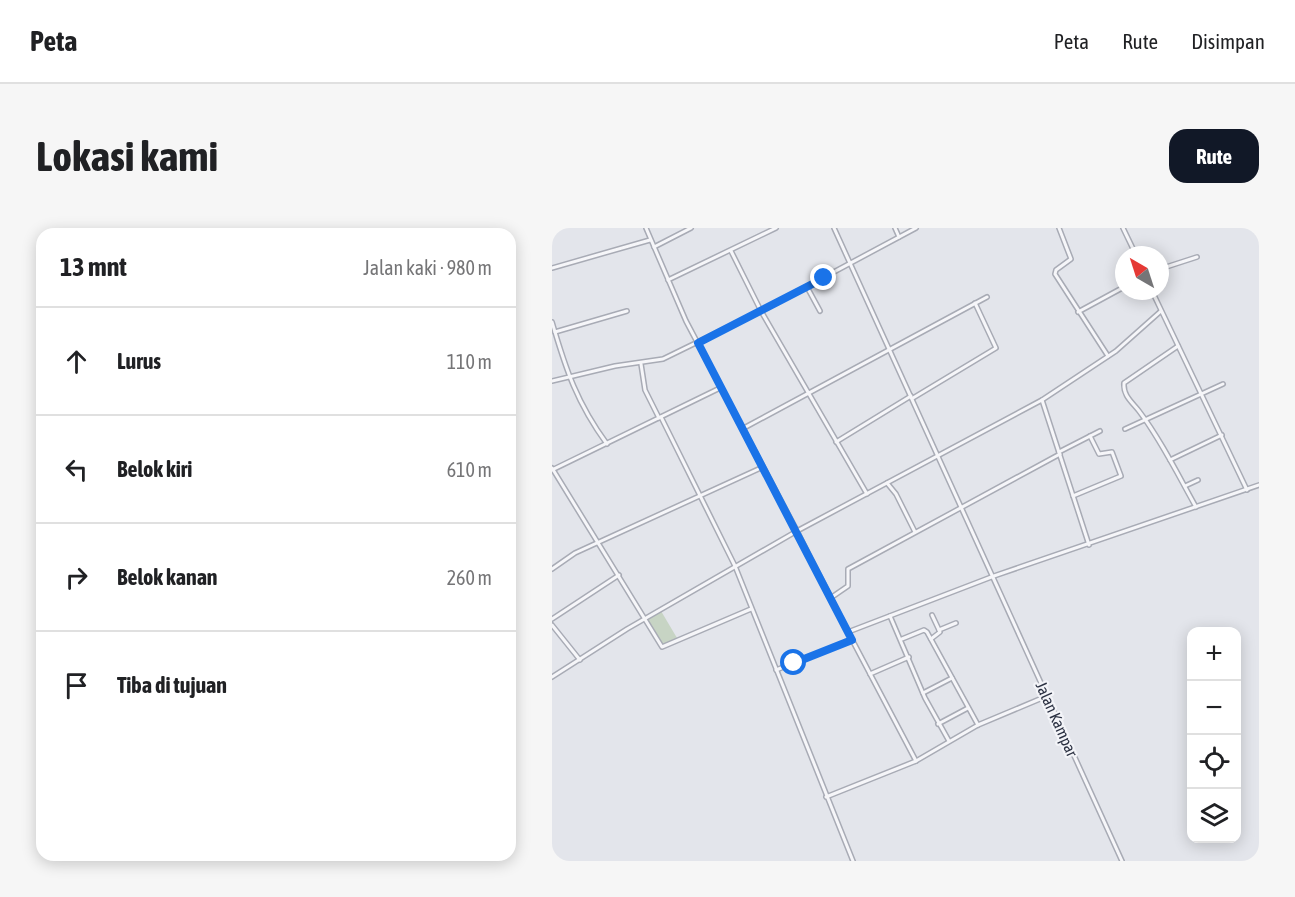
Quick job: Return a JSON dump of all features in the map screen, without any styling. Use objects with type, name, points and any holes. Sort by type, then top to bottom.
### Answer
[{"type":"street","points":[[646,228],[668,280],[720,388],[832,597],[852,640],[916,761]]},
{"type":"street","points":[[654,247],[691,228]]},
{"type":"street","points":[[668,280],[776,228]]},
{"type":"street","name":"Jalan Kampar","points":[[834,228],[963,506],[1122,861]]},
{"type":"street","points":[[895,228],[899,237]]},
{"type":"street","points":[[552,381],[631,363],[663,359],[761,311],[916,228]]},
{"type":"street","points":[[1059,228],[1071,261],[1054,273],[1108,356]]},
{"type":"street","points":[[1123,228],[1132,246]]},
{"type":"street","points":[[552,268],[650,240]]},
{"type":"street","points":[[731,251],[761,311],[867,494]]},
{"type":"street","points":[[1169,266],[1197,257]]},
{"type":"street","points":[[807,287],[820,311]]},
{"type":"street","points":[[1078,312],[1115,292]]},
{"type":"street","points":[[742,429],[987,297]]},
{"type":"street","points":[[1156,300],[1203,392],[1247,490]]},
{"type":"street","points":[[835,442],[996,348],[975,303]]},
{"type":"street","points":[[555,332],[627,311]]},
{"type":"street","points":[[552,677],[735,566],[1042,400],[1126,344],[1161,311]]},
{"type":"street","points":[[552,322],[568,376],[587,417],[607,444]]},
{"type":"street","points":[[1178,346],[1124,383],[1130,401],[1170,460],[1196,507]]},
{"type":"street","points":[[643,363],[642,381],[735,566],[853,861]]},
{"type":"street","points":[[1125,429],[1223,384]]},
{"type":"street","points":[[720,388],[552,469],[662,647],[751,609]]},
{"type":"street","points":[[1042,400],[1089,545]]},
{"type":"street","points":[[832,597],[848,586],[848,569],[1100,431]]},
{"type":"street","points":[[1170,460],[1222,435]]},
{"type":"street","points":[[1073,496],[1121,476],[1112,452],[1099,454],[1090,436]]},
{"type":"street","points":[[553,568],[575,553],[763,467]]},
{"type":"street","points":[[1185,486],[1198,480]]},
{"type":"street","points":[[886,483],[897,495],[915,532]]},
{"type":"street","points":[[848,632],[994,576],[1259,485]]},
{"type":"street","points":[[552,619],[619,575]]},
{"type":"street","points":[[931,639],[937,636],[939,630],[932,615]]},
{"type":"street","points":[[890,616],[902,639],[923,693],[938,724],[950,742]]},
{"type":"street","points":[[939,630],[956,623]]},
{"type":"street","points":[[552,625],[580,660]]},
{"type":"street","points":[[902,639],[924,630],[978,725]]},
{"type":"street","points":[[776,670],[852,640]]},
{"type":"street","points":[[870,674],[909,657]]},
{"type":"street","points":[[923,693],[952,678]]},
{"type":"street","points":[[826,797],[916,761],[978,725],[1047,696]]},
{"type":"street","points":[[938,724],[968,708]]},
{"type":"green space","points":[[661,611],[677,638],[663,645],[647,620]]},
{"type":"route","points":[[794,663],[852,640],[698,343],[824,278]]}]
